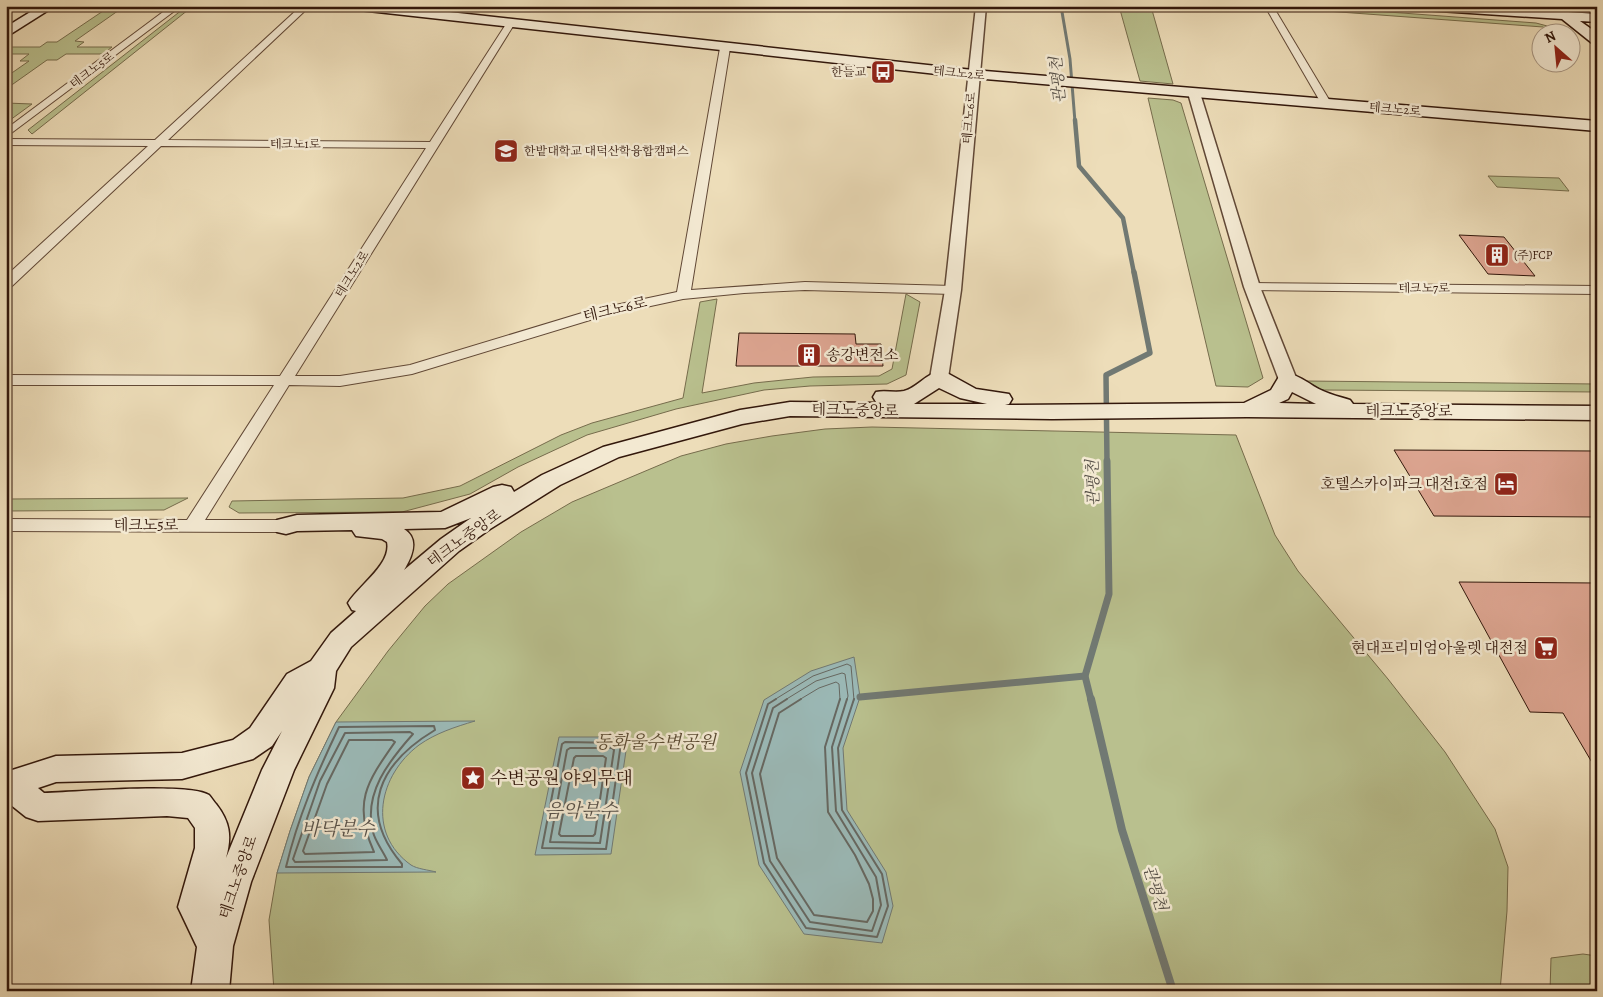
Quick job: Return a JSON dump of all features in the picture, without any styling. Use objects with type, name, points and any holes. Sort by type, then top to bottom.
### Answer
[{"type":"main road","points":[[6,34],[49,6]]},
{"type":"main road","name":"테크노2로","points":[[358,6],[1000,77],[1597,126]]},
{"type":"main road","points":[[1424,6],[1562,11],[1597,18]]},
{"type":"main road","points":[[1562,11],[1597,40]]},
{"type":"main road","points":[[790,409],[834,400],[909,398],[938,378],[972,403]]},
{"type":"main road","points":[[1247,410],[1280,394],[1288,380],[1315,396],[1361,411]]},
{"type":"main road","name":"테크노중앙로","points":[[210,991],[216,946],[234,882],[290,742],[319,688],[321,669],[342,640],[450,545],[481,523],[552,480],[611,452],[721,421],[790,409],[972,403],[1052,412],[1247,410],[1597,413]]},
{"type":"main road","points":[[286,526],[298,522],[446,520],[570,459],[611,452]]},
{"type":"main road","points":[[286,526],[300,531],[390,532],[400,539],[402,546],[394,567],[376,589],[354,610],[342,640]]},
{"type":"main road","points":[[8,786],[56,769],[182,766],[242,750],[261,736],[279,712],[297,682],[321,669]]},
{"type":"main road","points":[[8,786],[38,806],[167,802],[197,804],[212,824],[212,848],[196,907],[216,946]]},
{"type":"street","name":"테크노5로","points":[[6,134],[177,6]]},
{"type":"street","points":[[6,284],[306,6]]},
{"type":"street","name":"테크노6로","points":[[938,378],[953,290],[980,6]]},
{"type":"street","points":[[1270,8],[1326,103]]},
{"type":"street","name":"테크노2로","points":[[193,525],[511,23]]},
{"type":"street","points":[[682,295],[725,48]]},
{"type":"street","points":[[1194,93],[1227,209],[1252,287],[1288,380]]},
{"type":"street","name":"테크노1로","points":[[6,142],[433,145]]},
{"type":"street","name":"테크노6로","points":[[285,381],[340,380],[412,369],[597,313],[682,295],[805,286],[953,290]]},
{"type":"street","name":"테크노7로","points":[[1252,287],[1597,290]]},
{"type":"street","points":[[6,380],[285,381]]},
{"type":"street","name":"테크노5로","points":[[6,525],[286,526]]},
{"type":"green space","points":[[165,6],[162,9],[122,8],[75,41],[84,42],[77,47],[112,47],[103,54],[66,54],[57,60],[47,60],[6,89],[6,77],[29,61],[20,61],[29,54],[6,54],[6,47],[40,47],[47,42],[57,42],[106,9],[69,7]]},
{"type":"green space","points":[[187,6],[193,6],[32,134],[28,130]]},
{"type":"green space","points":[[1119,6],[1152,10],[1173,84],[1140,81]]},
{"type":"green space","points":[[1258,6],[1308,6],[1530,23],[1530,26]]},
{"type":"green space","points":[[1148,98],[1173,100],[1181,103],[1263,378],[1248,387],[1216,386]]},
{"type":"green space","points":[[6,103],[32,104],[6,123]]},
{"type":"green space","points":[[1488,176],[1559,178],[1569,191],[1497,187]]},
{"type":"green space","points":[[906,294],[920,302],[906,375],[887,384],[810,386],[764,390],[676,409],[587,435],[518,467],[470,494],[402,512],[239,513],[229,507],[232,501],[403,498],[460,486],[561,435],[592,423],[683,398],[700,302],[717,299],[702,393],[754,383],[813,377],[879,376],[892,369]]},
{"type":"green space","points":[[1306,381],[1597,384],[1597,392],[1322,390]]},
{"type":"green space","name":"동화울수변공원","points":[[872,427],[1236,435],[1275,535],[1298,571],[1388,679],[1445,752],[1495,829],[1508,867],[1507,911],[1500,991],[274,991],[269,920],[277,873],[309,777],[336,722],[388,651],[425,606],[448,584],[521,532],[572,502],[681,456],[726,444],[772,436],[825,429]]},
{"type":"green space","points":[[188,498],[164,510],[6,511],[6,499]]},
{"type":"green space","points":[[1583,954],[1597,956],[1597,991],[1550,991],[1551,958]]},
{"type":"water","points":[[854,657],[860,697],[843,748],[847,810],[886,872],[893,906],[882,943],[804,934],[759,865],[740,772],[764,700],[811,671]]},
{"type":"water","name":"바닥분수","points":[[475,721],[439,734],[419,745],[405,757],[387,788],[383,804],[383,821],[388,837],[397,852],[411,865],[436,872],[277,873],[309,777],[336,722]]},
{"type":"water","name":"음악분수","points":[[559,737],[628,737],[611,854],[535,855]]},
{"type":"building","name":"(주)FCP","points":[[1459,235],[1504,237],[1535,276],[1488,274]]},
{"type":"building","name":"송강변전소","points":[[739,333],[855,334],[856,344],[881,344],[883,366],[736,366]]},
{"type":"building","name":"호텔스카이파크 대전1호점","points":[[1394,450],[1597,451],[1597,517],[1434,516]]},
{"type":"building","name":"현대프리미엄아울렛 대전점","points":[[1459,582],[1597,583],[1597,771],[1563,713],[1530,712]]},
{"type":"waterway","name":"관평천","points":[[1061,6],[1070,59],[1075,122]]},
{"type":"waterway","name":"관평천","points":[[1075,120],[1079,166],[1123,218],[1134,273]]},
{"type":"waterway","name":"관평천","points":[[1107,463],[1106,375],[1150,353],[1134,272]]},
{"type":"waterway","name":"관평천","points":[[1085,676],[1109,594],[1107,461]]},
{"type":"waterway","points":[[860,697],[1085,676]]},
{"type":"waterway","name":"관평천","points":[[1085,676],[1091,700]]},
{"type":"waterway","name":"관평천","points":[[1091,699],[1122,830],[1173,991]]},
{"type":"place","name":"한들교","points":[[883,72]]},
{"type":"place","name":"한밭대학교 대덕산학융합캠퍼스","points":[[506,151]]},
{"type":"place","name":"(주)FCP","points":[[1497,255]]},
{"type":"place","name":"송강변전소","points":[[809,355]]},
{"type":"place","name":"호텔스카이파크 대전1호점","points":[[1506,484]]},
{"type":"place","name":"현대프리미엄아울렛 대전점","points":[[1546,648]]},
{"type":"place","name":"수변공원 야외무대","points":[[473,778]]}]
